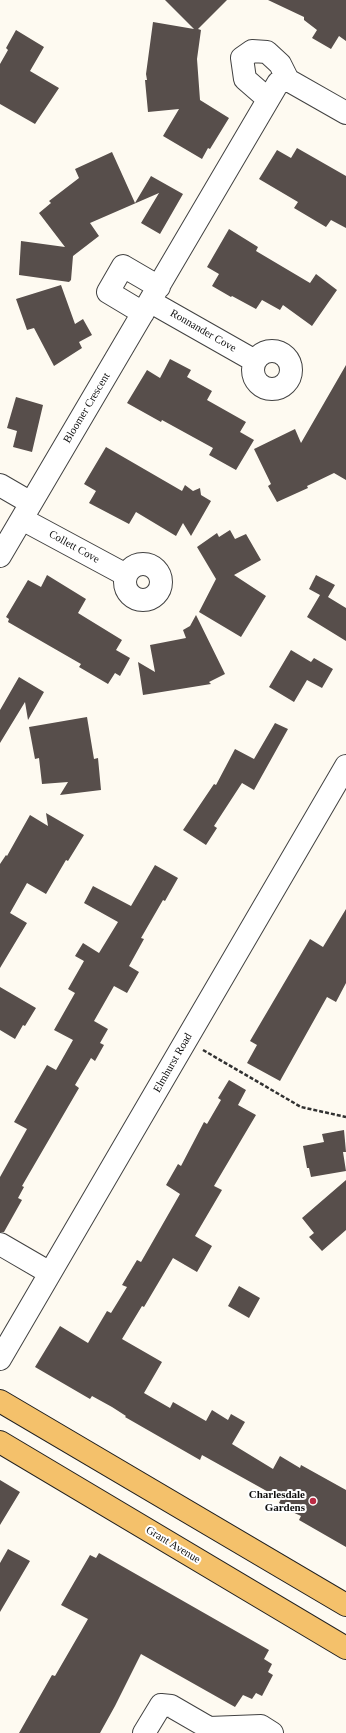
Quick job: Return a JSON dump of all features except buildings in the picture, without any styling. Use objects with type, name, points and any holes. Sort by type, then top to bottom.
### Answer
[{"type":"main road","points":[[0,1401],[346,1605]]},
{"type":"main road","name":"Grant Avenue","points":[[0,1442],[346,1648]]},
{"type":"street","points":[[268,99],[245,79],[242,58],[252,51],[267,52],[280,64],[288,80],[346,113]]},
{"type":"street","name":"Bloomer Crescent","points":[[0,556],[17,520],[151,301],[268,99],[278,83],[288,80]]},
{"type":"street","name":"Ronnander Cove","points":[[151,301],[255,361]]},
{"type":"street","points":[[0,486],[17,520]]},
{"type":"street","name":"Collett Cove","points":[[17,520],[126,575]]},
{"type":"street","name":"Elmhurst Road","points":[[0,1359],[346,766]]},
{"type":"street","points":[[0,1244],[50,1273]]},
{"type":"street","points":[[144,1733],[161,1705],[171,1706],[207,1730],[261,1726],[272,1733]]},
{"type":"path","points":[[186,1040],[301,1108],[346,1117]]},
{"type":"place","name":"Charlesdale Gardens","points":[[313,1501]]}]
